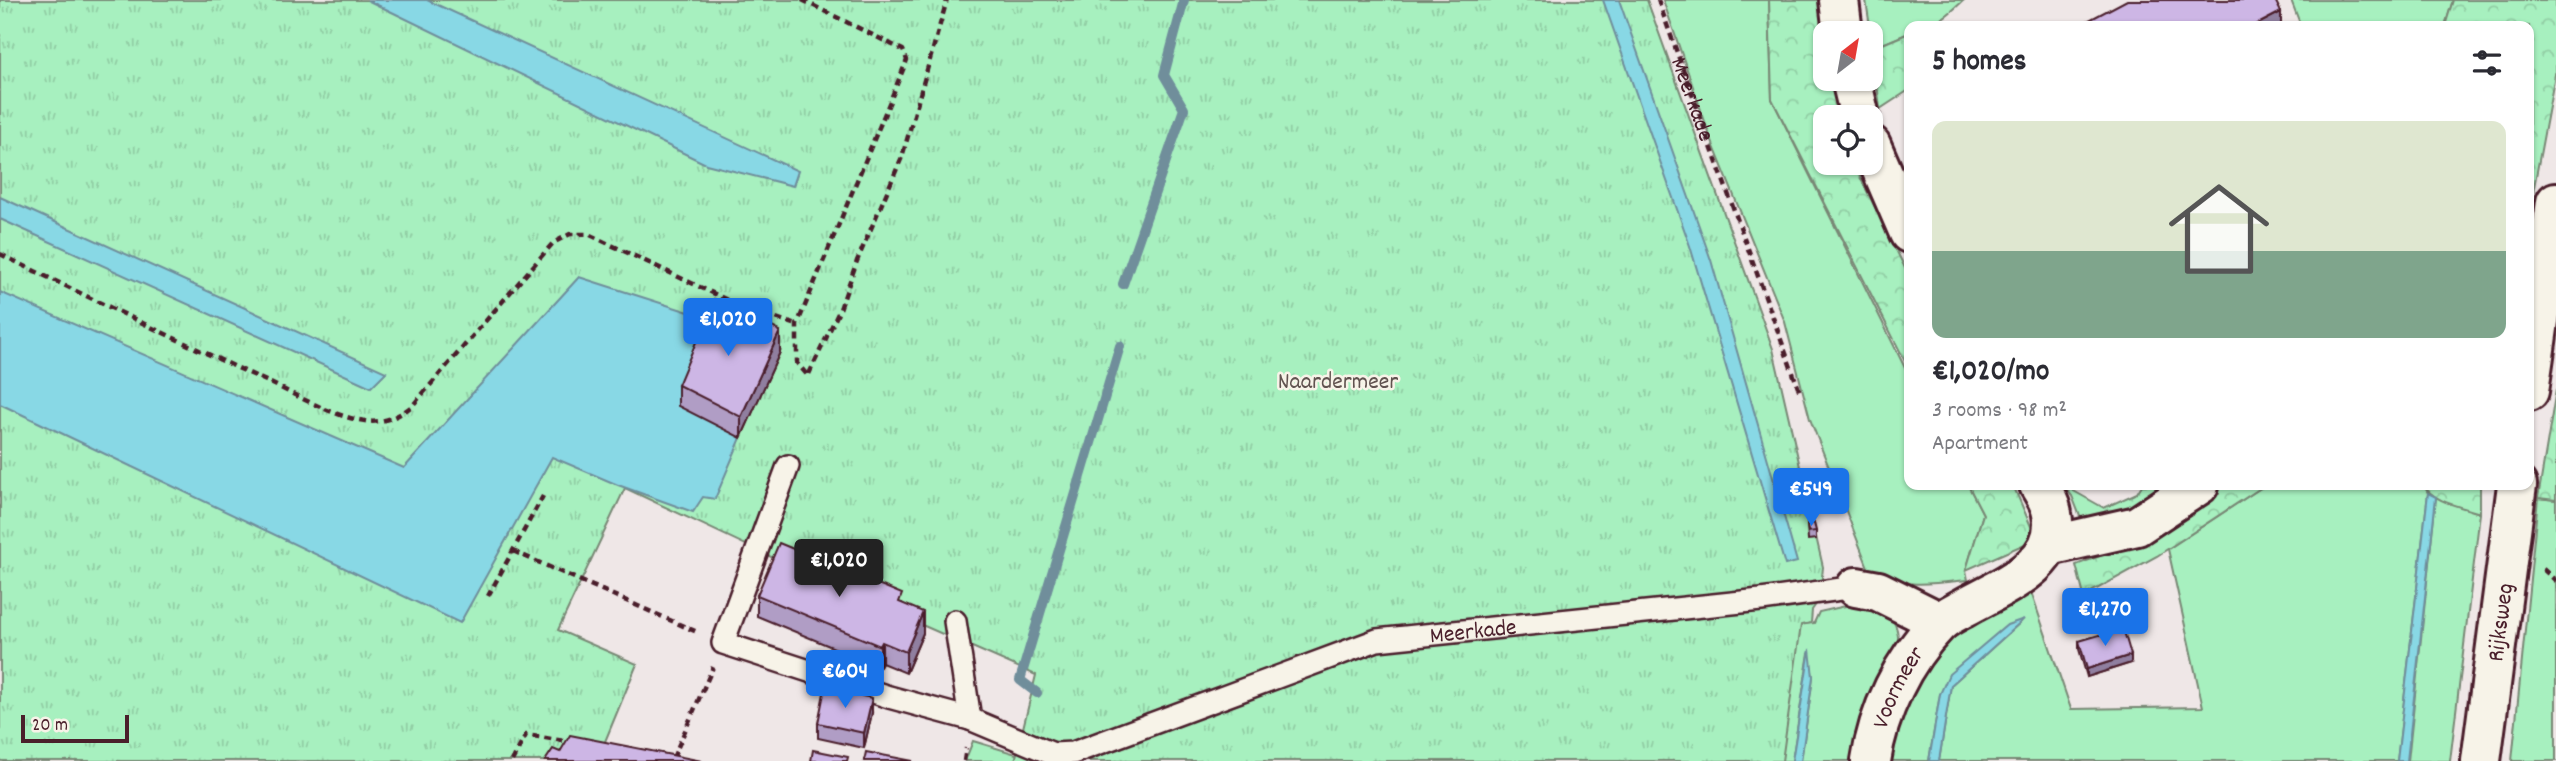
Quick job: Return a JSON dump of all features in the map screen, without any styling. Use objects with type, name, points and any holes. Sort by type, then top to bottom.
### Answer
[{"type":"street","points":[[1839,0],[1842,21]]},
{"type":"street","points":[[1883,173],[1904,221]]},
{"type":"street","points":[[2534,355],[2556,202]]},
{"type":"street","points":[[1940,622],[2029,570],[2049,546],[2053,531],[2052,510],[2042,490]]},
{"type":"street","points":[[2049,546],[2137,526],[2191,490]]},
{"type":"street","name":"Rijksweg","points":[[2481,761],[2516,490]]},
{"type":"street","name":"Meerkade","points":[[1856,587],[1878,592],[1940,622]]},
{"type":"street","name":"Voormeer","points":[[1871,761],[1874,740],[1905,666],[1940,622]]},
{"type":"lane","points":[[723,643],[788,466]]},
{"type":"lane","name":"Meerkade","points":[[723,643],[889,697],[970,719],[1053,754],[1073,753],[1377,640],[1761,600],[1856,587]]},
{"type":"lane","points":[[955,621],[970,719]]},
{"type":"path","points":[[802,0],[904,50],[907,60],[797,325],[797,362],[808,376],[840,309],[857,261],[902,157],[947,0]]},
{"type":"path","name":"Meerkade","points":[[1658,0],[1801,395]]},
{"type":"path","points":[[0,254],[246,372],[341,415],[365,422],[402,415],[413,405],[554,243],[570,234],[588,234],[740,306],[797,325]]},
{"type":"path","points":[[488,596],[543,496]]},
{"type":"path","points":[[513,551],[723,643],[672,759]]},
{"type":"path","points":[[512,761],[526,735],[579,744]]},
{"type":"green space","name":"Naardermeer","points":[[0,0],[1647,0],[1773,349],[1823,567],[1824,593],[1812,610],[1811,623],[1801,625],[1782,761],[1015,761],[1036,675],[833,586],[625,488],[558,630],[637,664],[597,761],[0,761]]},
{"type":"green space","points":[[1663,0],[1769,0],[1772,99],[1904,366],[1904,490],[1971,490],[1983,514],[1966,570],[1968,580],[1931,584],[1908,583],[1871,575],[1810,419],[1785,322],[1711,139]]},
{"type":"green space","points":[[1769,0],[1822,0],[1823,21],[1813,21],[1813,91],[1836,91],[1840,105],[1813,105],[1813,175],[1859,175],[1904,266],[1904,359],[1772,99]]},
{"type":"green space","points":[[1866,0],[1964,0],[1940,20],[1904,21],[1904,35],[1883,44],[1883,21],[1869,21]]},
{"type":"green space","points":[[2291,0],[2453,0],[2447,21],[2299,21]]},
{"type":"green space","points":[[2453,0],[2556,0],[2556,69],[2534,187],[2534,21],[2447,21]]},
{"type":"green space","points":[[1904,35],[1904,93],[1883,107],[1880,105],[1878,91],[1883,91],[1883,44]]},
{"type":"green space","points":[[2556,390],[2556,500],[2538,498]]},
{"type":"green space","points":[[1971,490],[2015,490],[2033,531],[2025,544],[1966,570],[1983,514]]},
{"type":"green space","points":[[2067,490],[2072,490],[2104,508],[2139,490],[2160,490],[2128,512],[2083,524]]},
{"type":"green space","points":[[2214,490],[2257,490],[2157,556],[2084,596],[2076,565],[2113,551],[2159,528]]},
{"type":"green space","points":[[2257,490],[2426,490],[2397,761],[1939,761],[1951,685],[2022,621],[1940,694],[1929,761],[1878,761],[1931,654],[1947,637],[2030,589],[2071,709],[2203,707],[2168,549]]},
{"type":"green space","points":[[2480,490],[2480,513],[2441,500],[2428,491]]},
{"type":"green space","points":[[2436,497],[2480,513],[2450,761],[2408,761]]},
{"type":"green space","points":[[2538,498],[2556,500],[2556,761],[2512,761]]},
{"type":"green space","points":[[1850,605],[1872,607],[1886,613],[1897,629],[1898,643],[1897,657],[1854,761],[1801,761],[1813,677],[1809,653],[1792,761],[1124,761],[1540,644],[1814,623],[1819,612]]},
{"type":"green space","points":[[973,741],[1039,761],[965,761]]},
{"type":"water","points":[[367,0],[427,0],[798,171],[793,186],[706,164]]},
{"type":"water","points":[[1603,0],[1619,0],[1711,260],[1797,562],[1785,565],[1690,246]]},
{"type":"water","points":[[0,197],[386,372],[371,387],[0,219]]},
{"type":"water","points":[[579,277],[714,320],[741,438],[715,499],[703,497],[693,512],[618,485],[552,457],[460,623],[0,404],[0,292],[404,468]]},
{"type":"water","points":[[2428,493],[2436,497],[2407,761],[2397,761]]},
{"type":"water","points":[[2024,619],[1951,685],[1939,761],[1929,761],[1940,694],[1949,674],[2007,625]]},
{"type":"water","points":[[1810,649],[1813,677],[1801,761],[1792,761]]},
{"type":"building","points":[[2127,0],[2275,0],[2281,12],[2264,21],[2087,21]]},
{"type":"building","points":[[714,299],[780,331],[741,417],[678,385]]},
{"type":"building","points":[[1814,523],[1816,531],[1808,532],[1807,524]]},
{"type":"building","points":[[779,543],[902,594],[899,602],[923,612],[906,652],[882,642],[880,646],[757,595]]},
{"type":"building","points":[[2123,628],[2131,655],[2087,669],[2079,641]]},
{"type":"building","points":[[825,688],[872,698],[864,733],[818,723]]},
{"type":"building","points":[[570,735],[702,761],[545,761],[553,749],[560,752]]},
{"type":"building","points":[[813,750],[848,757],[847,761],[811,761]]},
{"type":"building","points":[[866,752],[913,761],[864,761]]},
{"type":"waterway","points":[[1123,284],[1184,109],[1164,75],[1184,0]]},
{"type":"waterway","points":[[1037,693],[1020,680],[1120,346]]}]
